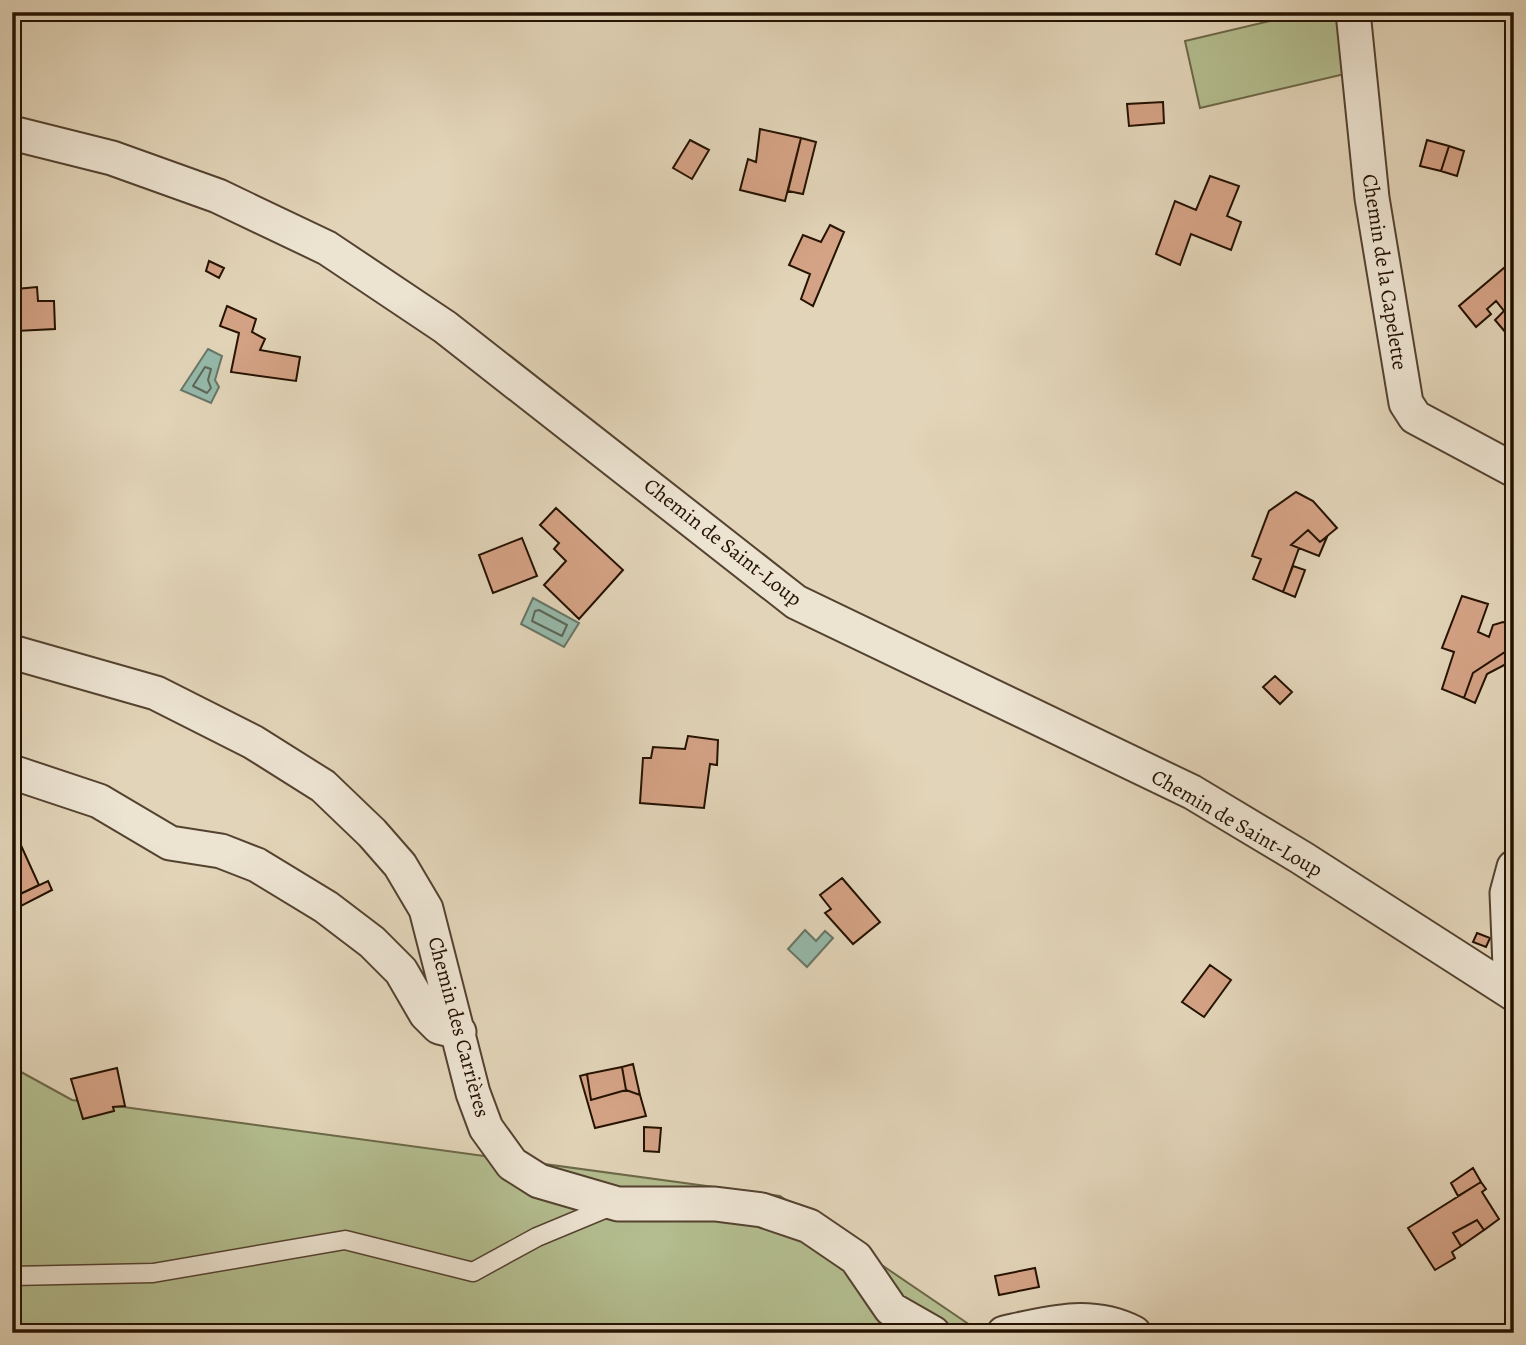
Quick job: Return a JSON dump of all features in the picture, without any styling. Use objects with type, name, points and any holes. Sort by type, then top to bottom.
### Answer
[{"type":"street","name":"Chemin de la Capelette","points":[[1353,12],[1372,198],[1406,403],[1415,417],[1514,470]]},
{"type":"street","name":"Chemin de Saint-Loup","points":[[12,133],[112,158],[218,196],[327,248],[445,327],[796,603],[1192,792],[1302,858],[1497,986],[1512,993]]},
{"type":"street","name":"Chemin des Carrières","points":[[12,652],[156,693],[253,742],[323,786],[400,865],[426,909],[486,1128],[512,1164],[538,1181],[618,1204],[715,1204],[762,1210],[809,1226],[856,1258],[891,1309],[933,1333]]},
{"type":"street","points":[[12,772],[99,801],[170,843],[221,851],[257,865],[326,907],[372,942],[401,971],[426,1014],[439,1027],[459,1032]]},
{"type":"street","points":[[1512,993],[1507,893],[1514,867]]},
{"type":"street","points":[[1004,1333],[1066,1319],[1098,1321],[1134,1333]]},
{"type":"lane","points":[[12,1276],[153,1273],[345,1240],[473,1272],[537,1237],[618,1204]]},
{"type":"shaded area","points":[[1308,12],[1341,12],[1349,73],[1200,108],[1185,41]]},
{"type":"shaded area","points":[[12,1067],[72,1100],[780,1196],[973,1327],[1131,1324],[1156,1333],[12,1333]]},
{"type":"water","points":[[208,349],[222,356],[215,380],[219,387],[211,403],[181,390]]},
{"type":"water","points":[[533,598],[579,623],[564,647],[521,624]]},
{"type":"water","points":[[805,930],[816,941],[825,931],[833,938],[807,967],[788,949]]},
{"type":"building","points":[[1163,102],[1164,123],[1129,126],[1127,104]]},
{"type":"building","points":[[760,129],[801,138],[785,201],[740,190],[748,159],[756,162]]},
{"type":"building","points":[[801,138],[816,142],[803,194],[788,191]]},
{"type":"building","points":[[690,140],[709,150],[692,179],[673,168]]},
{"type":"building","points":[[1427,140],[1449,146],[1441,171],[1420,166]]},
{"type":"building","points":[[1449,146],[1464,151],[1457,176],[1441,171]]},
{"type":"building","points":[[1210,176],[1239,186],[1227,216],[1241,222],[1231,250],[1191,234],[1180,265],[1156,254],[1175,201],[1196,210]]},
{"type":"building","points":[[830,225],[844,232],[813,306],[801,299],[810,274],[789,265],[803,235],[821,242]]},
{"type":"building","points":[[209,261],[224,268],[219,278],[206,271]]},
{"type":"building","points":[[1511,262],[1514,266],[1514,325],[1506,333],[1495,320],[1504,311],[1496,301],[1487,309],[1491,314],[1476,327],[1459,306]]},
{"type":"building","points":[[37,287],[38,301],[54,301],[55,329],[16,331],[16,289]]},
{"type":"building","points":[[227,306],[256,319],[252,332],[265,339],[260,350],[300,357],[296,381],[231,372],[239,333],[220,326]]},
{"type":"building","points":[[1296,492],[1313,501],[1337,528],[1320,542],[1308,530],[1291,545],[1299,548],[1283,592],[1253,579],[1261,559],[1252,556],[1269,511]]},
{"type":"building","points":[[556,508],[623,570],[579,619],[544,585],[566,561],[554,549],[559,543],[540,525]]},
{"type":"building","points":[[1308,530],[1320,542],[1327,537],[1319,556],[1291,545]]},
{"type":"building","points":[[522,538],[537,576],[493,593],[479,555]]},
{"type":"building","points":[[1293,566],[1305,570],[1295,597],[1283,592]]},
{"type":"building","points":[[1462,596],[1488,604],[1478,632],[1489,637],[1493,625],[1503,622],[1514,626],[1514,663],[1510,662],[1505,652],[1473,673],[1464,698],[1442,689],[1454,652],[1442,648]]},
{"type":"building","points":[[1505,652],[1510,662],[1487,674],[1475,703],[1464,698],[1473,673]]},
{"type":"building","points":[[1275,676],[1292,692],[1280,704],[1263,687]]},
{"type":"building","points":[[688,736],[718,740],[717,765],[710,764],[704,808],[640,803],[643,758],[651,758],[653,747],[685,749]]},
{"type":"building","points":[[14,830],[39,885],[16,896],[12,889]]},
{"type":"building","points":[[842,878],[880,922],[853,944],[825,913],[831,909],[820,895]]},
{"type":"building","points":[[48,881],[52,890],[21,906],[16,896]]},
{"type":"building","points":[[1477,933],[1490,938],[1486,947],[1473,942]]},
{"type":"building","points":[[1210,965],[1231,980],[1204,1017],[1182,1002]]},
{"type":"building","points":[[633,1064],[640,1095],[626,1090],[622,1067]]},
{"type":"building","points":[[622,1067],[626,1090],[591,1100],[587,1074]]},
{"type":"building","points":[[117,1068],[125,1106],[113,1107],[114,1111],[83,1119],[71,1079]]},
{"type":"building","points":[[587,1074],[591,1100],[626,1090],[640,1095],[646,1116],[595,1128],[580,1076]]},
{"type":"building","points":[[644,1127],[661,1128],[659,1152],[644,1151]]},
{"type":"building","points":[[1473,1168],[1481,1182],[1458,1196],[1451,1183]]},
{"type":"building","points":[[1481,1182],[1486,1189],[1482,1192],[1499,1219],[1484,1230],[1477,1220],[1453,1233],[1461,1246],[1452,1252],[1455,1258],[1435,1270],[1408,1228]]},
{"type":"building","points":[[1477,1220],[1484,1230],[1461,1246],[1453,1233]]},
{"type":"building","points":[[1035,1268],[1039,1287],[999,1295],[995,1276]]}]
